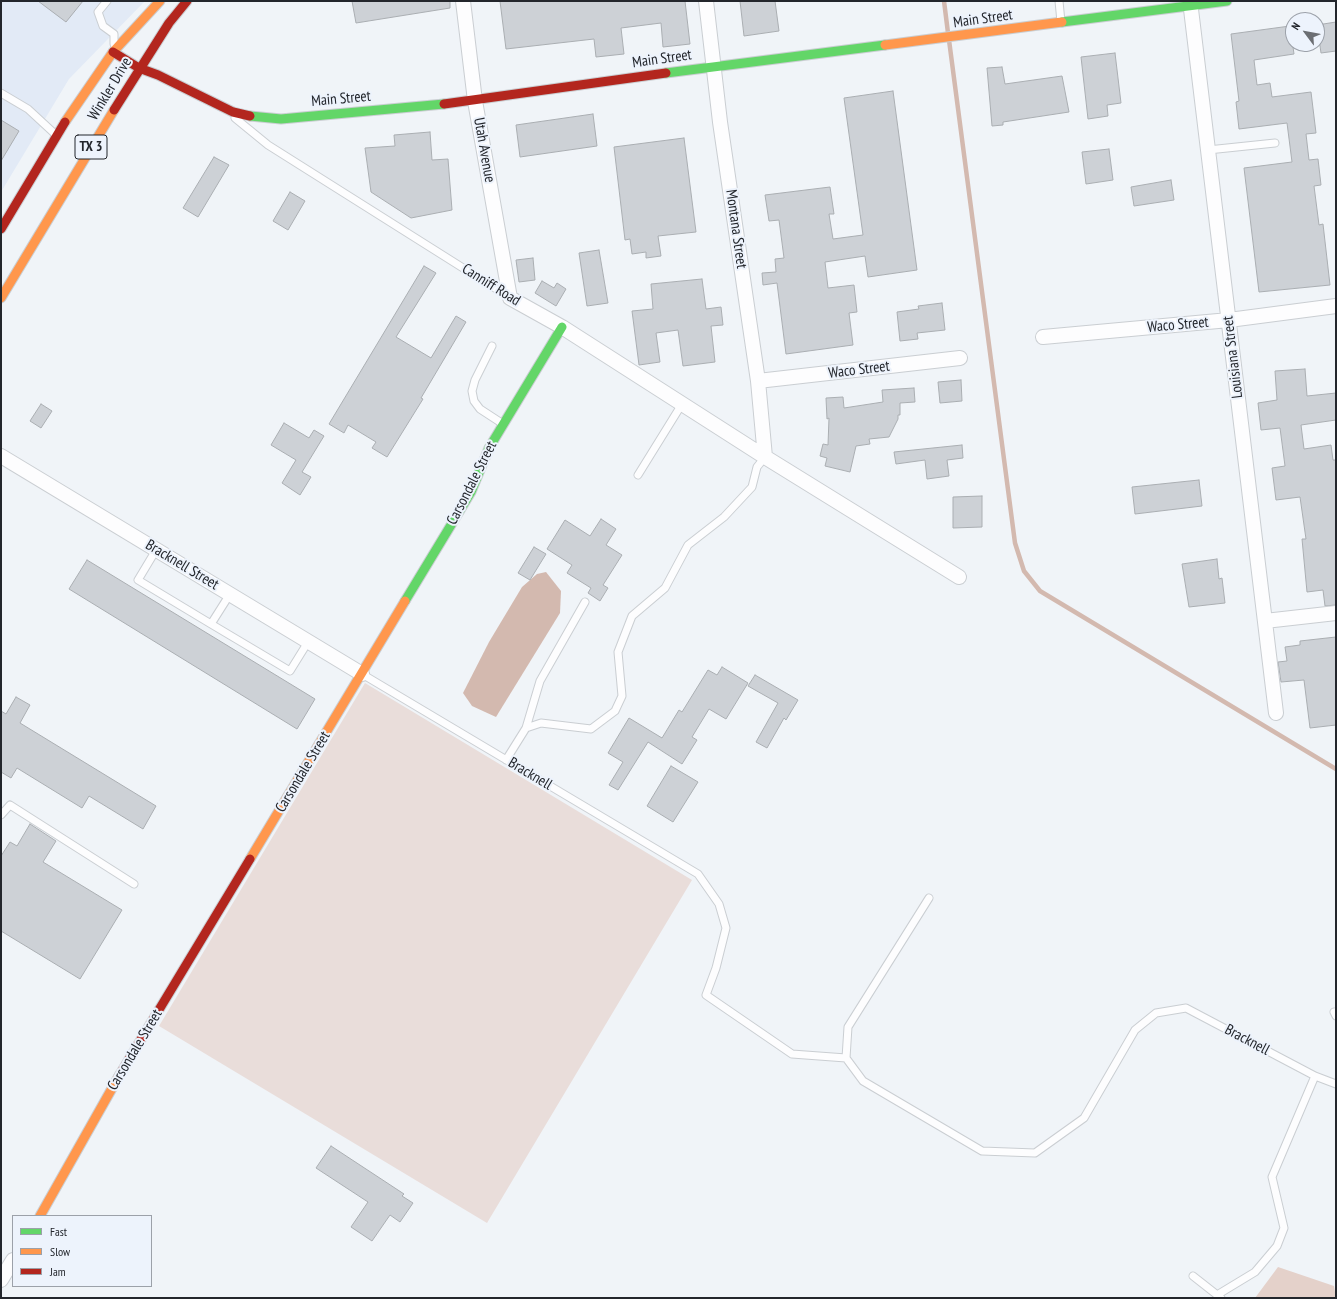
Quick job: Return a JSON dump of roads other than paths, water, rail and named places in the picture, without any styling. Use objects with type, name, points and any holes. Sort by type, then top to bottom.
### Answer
[{"type":"street","name":"Winkler Drive","points":[[1,229],[74,107],[113,52],[160,1]]},
{"type":"street","name":"Winkler Drive","points":[[1,298],[139,68],[169,23],[187,1]]},
{"type":"street","name":"Utah Avenue","points":[[463,1],[475,101],[510,298]]},
{"type":"street","name":"Montana Street","points":[[706,1],[758,381],[765,457]]},
{"type":"street","name":"Main Street","points":[[113,52],[139,68],[158,75],[233,112],[281,119],[475,101],[714,66],[969,35],[1190,3],[1227,1]]},
{"type":"street","name":"Louisiana Street","points":[[1190,3],[1276,713]]},
{"type":"street","name":"Canniff Road","points":[[510,298],[562,327],[765,457],[959,577]]},
{"type":"street","name":"Waco Street","points":[[1043,338],[1228,320],[1336,306]]},
{"type":"street","name":"Carsondale Street","points":[[41,1215],[92,1120],[471,492],[489,448],[562,327]]},
{"type":"street","name":"Waco Street","points":[[758,381],[960,358]]},
{"type":"street","name":"Bracknell Street","points":[[1,456],[362,674]]},
{"type":"street","points":[[1265,621],[1336,613]]},
{"type":"street","points":[[1,1280],[12,1262]]},
{"type":"lane","points":[[107,1],[98,12],[104,26],[114,34],[113,52]]},
{"type":"lane","points":[[1059,1],[1061,22]]},
{"type":"lane","points":[[1,93],[28,109],[57,136]]},
{"type":"lane","name":"Canniff Road","points":[[222,107],[268,145],[510,298]]},
{"type":"lane","points":[[1208,150],[1275,143]]},
{"type":"lane","points":[[492,346],[475,380],[472,390],[474,401],[488,416],[503,424]]},
{"type":"lane","points":[[638,475],[682,404]]},
{"type":"lane","points":[[526,728],[541,723],[591,729],[615,711],[622,696],[618,652],[632,616],[665,588],[688,545],[724,517],[752,488],[757,467],[765,457]]},
{"type":"lane","points":[[156,550],[138,580],[290,670],[308,642]]},
{"type":"lane","points":[[211,624],[230,594]]},
{"type":"lane","points":[[506,760],[526,728],[540,681],[585,602]]},
{"type":"lane","name":"Bracknell","points":[[362,674],[698,874],[719,904],[726,928],[716,968],[706,995],[792,1054],[846,1058],[863,1081],[982,1151],[1035,1153],[1084,1118],[1135,1030],[1156,1013],[1186,1008],[1315,1076],[1336,1084]]},
{"type":"lane","points":[[1,815],[10,805],[134,884]]},
{"type":"lane","points":[[846,1058],[848,1027],[928,898]]},
{"type":"lane","points":[[1193,1276],[1219,1296],[1254,1272],[1277,1246],[1284,1228],[1272,1177],[1315,1076]]},
{"type":"waterway","points":[[944,1],[948,33]]},
{"type":"waterway","points":[[949,40],[1015,543],[1024,571],[1040,591],[1336,769]]}]
